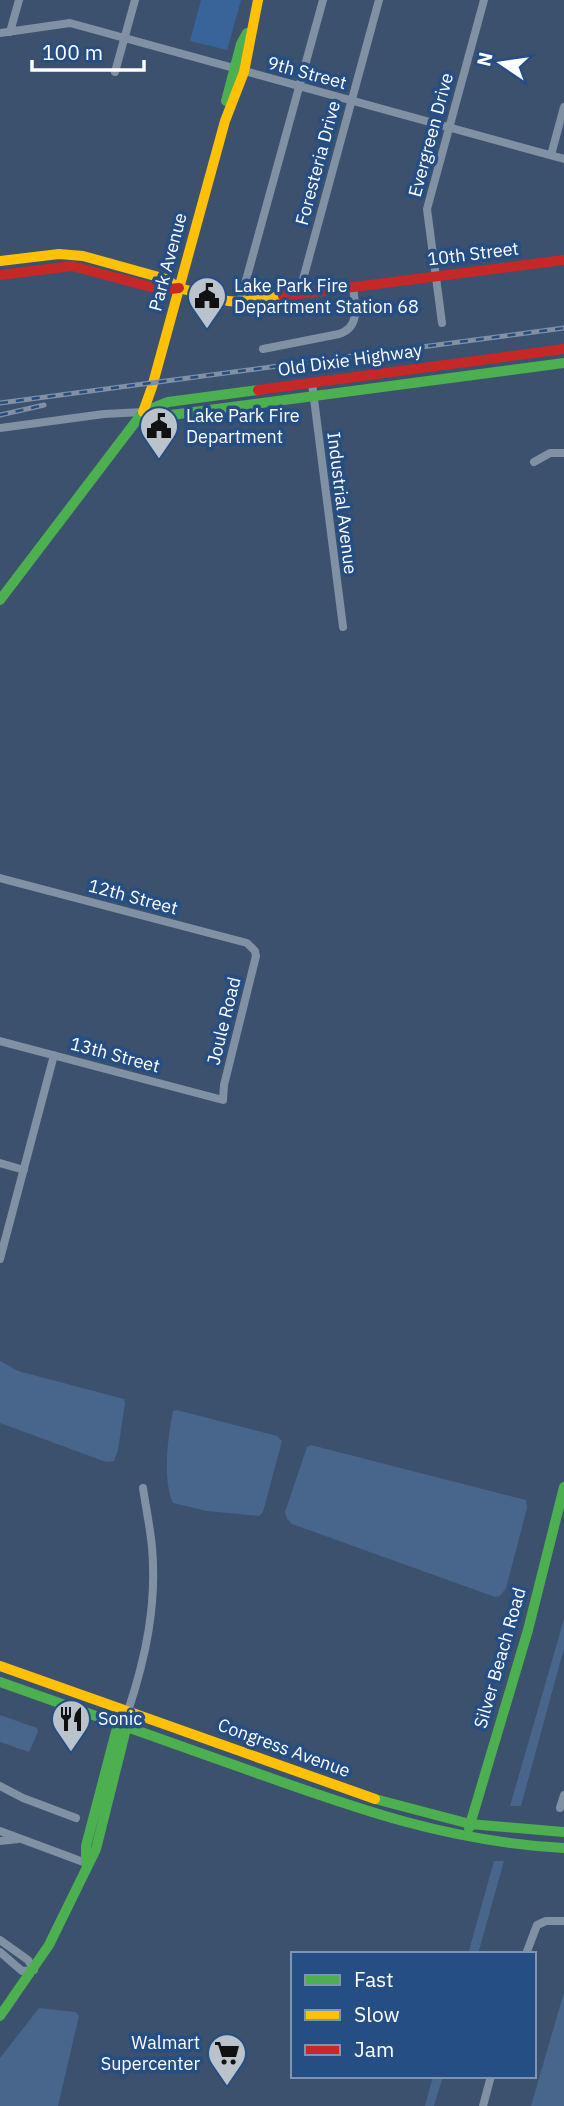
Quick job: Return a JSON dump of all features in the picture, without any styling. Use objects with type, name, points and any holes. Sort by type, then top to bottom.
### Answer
[{"type":"street","points":[[10,32],[19,0]]},
{"type":"street","points":[[115,72],[135,0]]},
{"type":"street","name":"Park Avenue","points":[[143,412],[225,121],[223,112],[239,71],[241,44],[253,21],[258,0]]},
{"type":"street","points":[[240,302],[323,0]]},
{"type":"street","name":"Foresteria Drive","points":[[299,294],[379,0]]},
{"type":"street","name":"Evergreen Drive","points":[[442,323],[427,209],[484,0]]},
{"type":"street","name":"9th Street","points":[[0,33],[70,23],[564,159]]},
{"type":"street","points":[[551,155],[564,107]]},
{"type":"street","name":"10th Street","points":[[0,261],[59,254],[83,256],[166,279],[179,288],[240,302],[564,260]]},
{"type":"street","name":"10th Street","points":[[0,275],[72,266],[162,290],[179,288]]},
{"type":"street","points":[[263,349],[344,333],[355,320],[354,287]]},
{"type":"street","name":"Old Dixie Highway","points":[[143,412],[168,402],[564,349]]},
{"type":"street","name":"Old Dixie Highway","points":[[143,412],[171,415],[564,363]]},
{"type":"street","name":"Industrial Avenue","points":[[312,383],[343,627]]},
{"type":"street","points":[[0,428],[104,414],[143,412]]},
{"type":"street","points":[[0,600],[143,412]]},
{"type":"street","points":[[534,462],[550,453],[564,453]]},
{"type":"street","name":"12th Street","points":[[0,878],[247,943],[255,951]]},
{"type":"street","name":"Joule Road","points":[[223,1100],[224,1085],[255,951]]},
{"type":"street","name":"13th Street","points":[[0,1041],[223,1100]]},
{"type":"street","points":[[0,1259],[54,1055]]},
{"type":"street","points":[[0,1163],[23,1170]]},
{"type":"street","name":"Silver Beach Road","points":[[466,1838],[528,1630],[564,1487]]},
{"type":"street","points":[[0,2016],[50,1944],[69,1907],[86,1863],[86,1846],[146,1652],[152,1609],[152,1545],[143,1488]]},
{"type":"street","name":"Congress Avenue","points":[[0,1666],[368,1797],[470,1824],[564,1832]]},
{"type":"street","name":"Congress Avenue","points":[[0,1682],[408,1825],[497,1844],[564,1848]]},
{"type":"street","points":[[0,1786],[23,1798],[76,1818]]},
{"type":"street","points":[[560,1808],[564,1795]]},
{"type":"street","points":[[0,1830],[86,1863]]},
{"type":"street","points":[[0,1841],[28,1840]]},
{"type":"street","points":[[527,1952],[537,1925],[545,1921],[564,1921]]},
{"type":"street","points":[[0,1940],[28,1960],[33,1970]]},
{"type":"street","points":[[0,1952],[22,1971],[33,1970]]},
{"type":"street","points":[[483,2106],[490,2078]]},
{"type":"shaded area","points":[[201,0],[241,0],[227,50],[190,41]]},
{"type":"shaded area","points":[[0,1361],[18,1371],[124,1399],[118,1450],[114,1461],[106,1462],[0,1423]]},
{"type":"shaded area","points":[[173,1411],[277,1436],[282,1441],[263,1512],[259,1516],[207,1511],[173,1503],[168,1482],[167,1457]]},
{"type":"shaded area","points":[[311,1445],[526,1500],[527,1508],[506,1588],[500,1596],[495,1597],[292,1524],[285,1512],[307,1447]]},
{"type":"shaded area","points":[[564,1619],[564,1648],[521,1806],[510,1806]]},
{"type":"shaded area","points":[[0,1715],[37,1728],[38,1732],[29,1752],[0,1742]]},
{"type":"shaded area","points":[[494,1861],[504,1861],[479,1952],[469,1952]]},
{"type":"shaded area","points":[[564,1992],[564,2106],[531,2106]]},
{"type":"shaded area","points":[[39,2008],[76,2012],[79,2016],[58,2106],[0,2106],[0,2058]]},
{"type":"shaded area","points":[[432,2078],[442,2078],[434,2106],[425,2106]]},
{"type":"railway","points":[[0,403],[564,328]]},
{"type":"railway","points":[[0,415],[44,405]]},
{"type":"traffic: fast","points":[[226,101],[241,44],[247,33]]},
{"type":"traffic: fast","points":[[145,412],[171,415],[564,363]]},
{"type":"traffic: fast","points":[[0,600],[143,412],[168,402],[258,390]]},
{"type":"traffic: fast","points":[[469,1828],[528,1630],[564,1487]]},
{"type":"traffic: fast","points":[[0,1682],[290,1785],[405,1822],[482,1839],[564,1848]]},
{"type":"traffic: fast","points":[[86,1863],[86,1846],[118,1724],[122,1718]]},
{"type":"traffic: fast","points":[[0,2016],[49,1945],[96,1849],[128,1721]]},
{"type":"traffic: fast","points":[[375,1799],[470,1824],[564,1832]]},
{"type":"traffic: slow","points":[[143,412],[225,121],[244,72],[258,0]]},
{"type":"traffic: slow","points":[[0,261],[59,254],[83,256],[166,279],[179,288],[228,301],[283,296]]},
{"type":"traffic: slow","points":[[0,1666],[375,1799]]},
{"type":"traffic: jam","points":[[283,296],[564,260]]},
{"type":"traffic: jam","points":[[0,275],[72,266],[162,290],[179,288]]},
{"type":"traffic: jam","points":[[258,390],[564,349]]},
{"type":"place","name":"Lake Park Fire Department Station 68","points":[[207,330]]},
{"type":"place","name":"Lake Park Fire Department","points":[[159,460]]},
{"type":"place","name":"Sonic","points":[[71,1753]]},
{"type":"place","name":"Walmart Supercenter","points":[[227,2087]]}]
